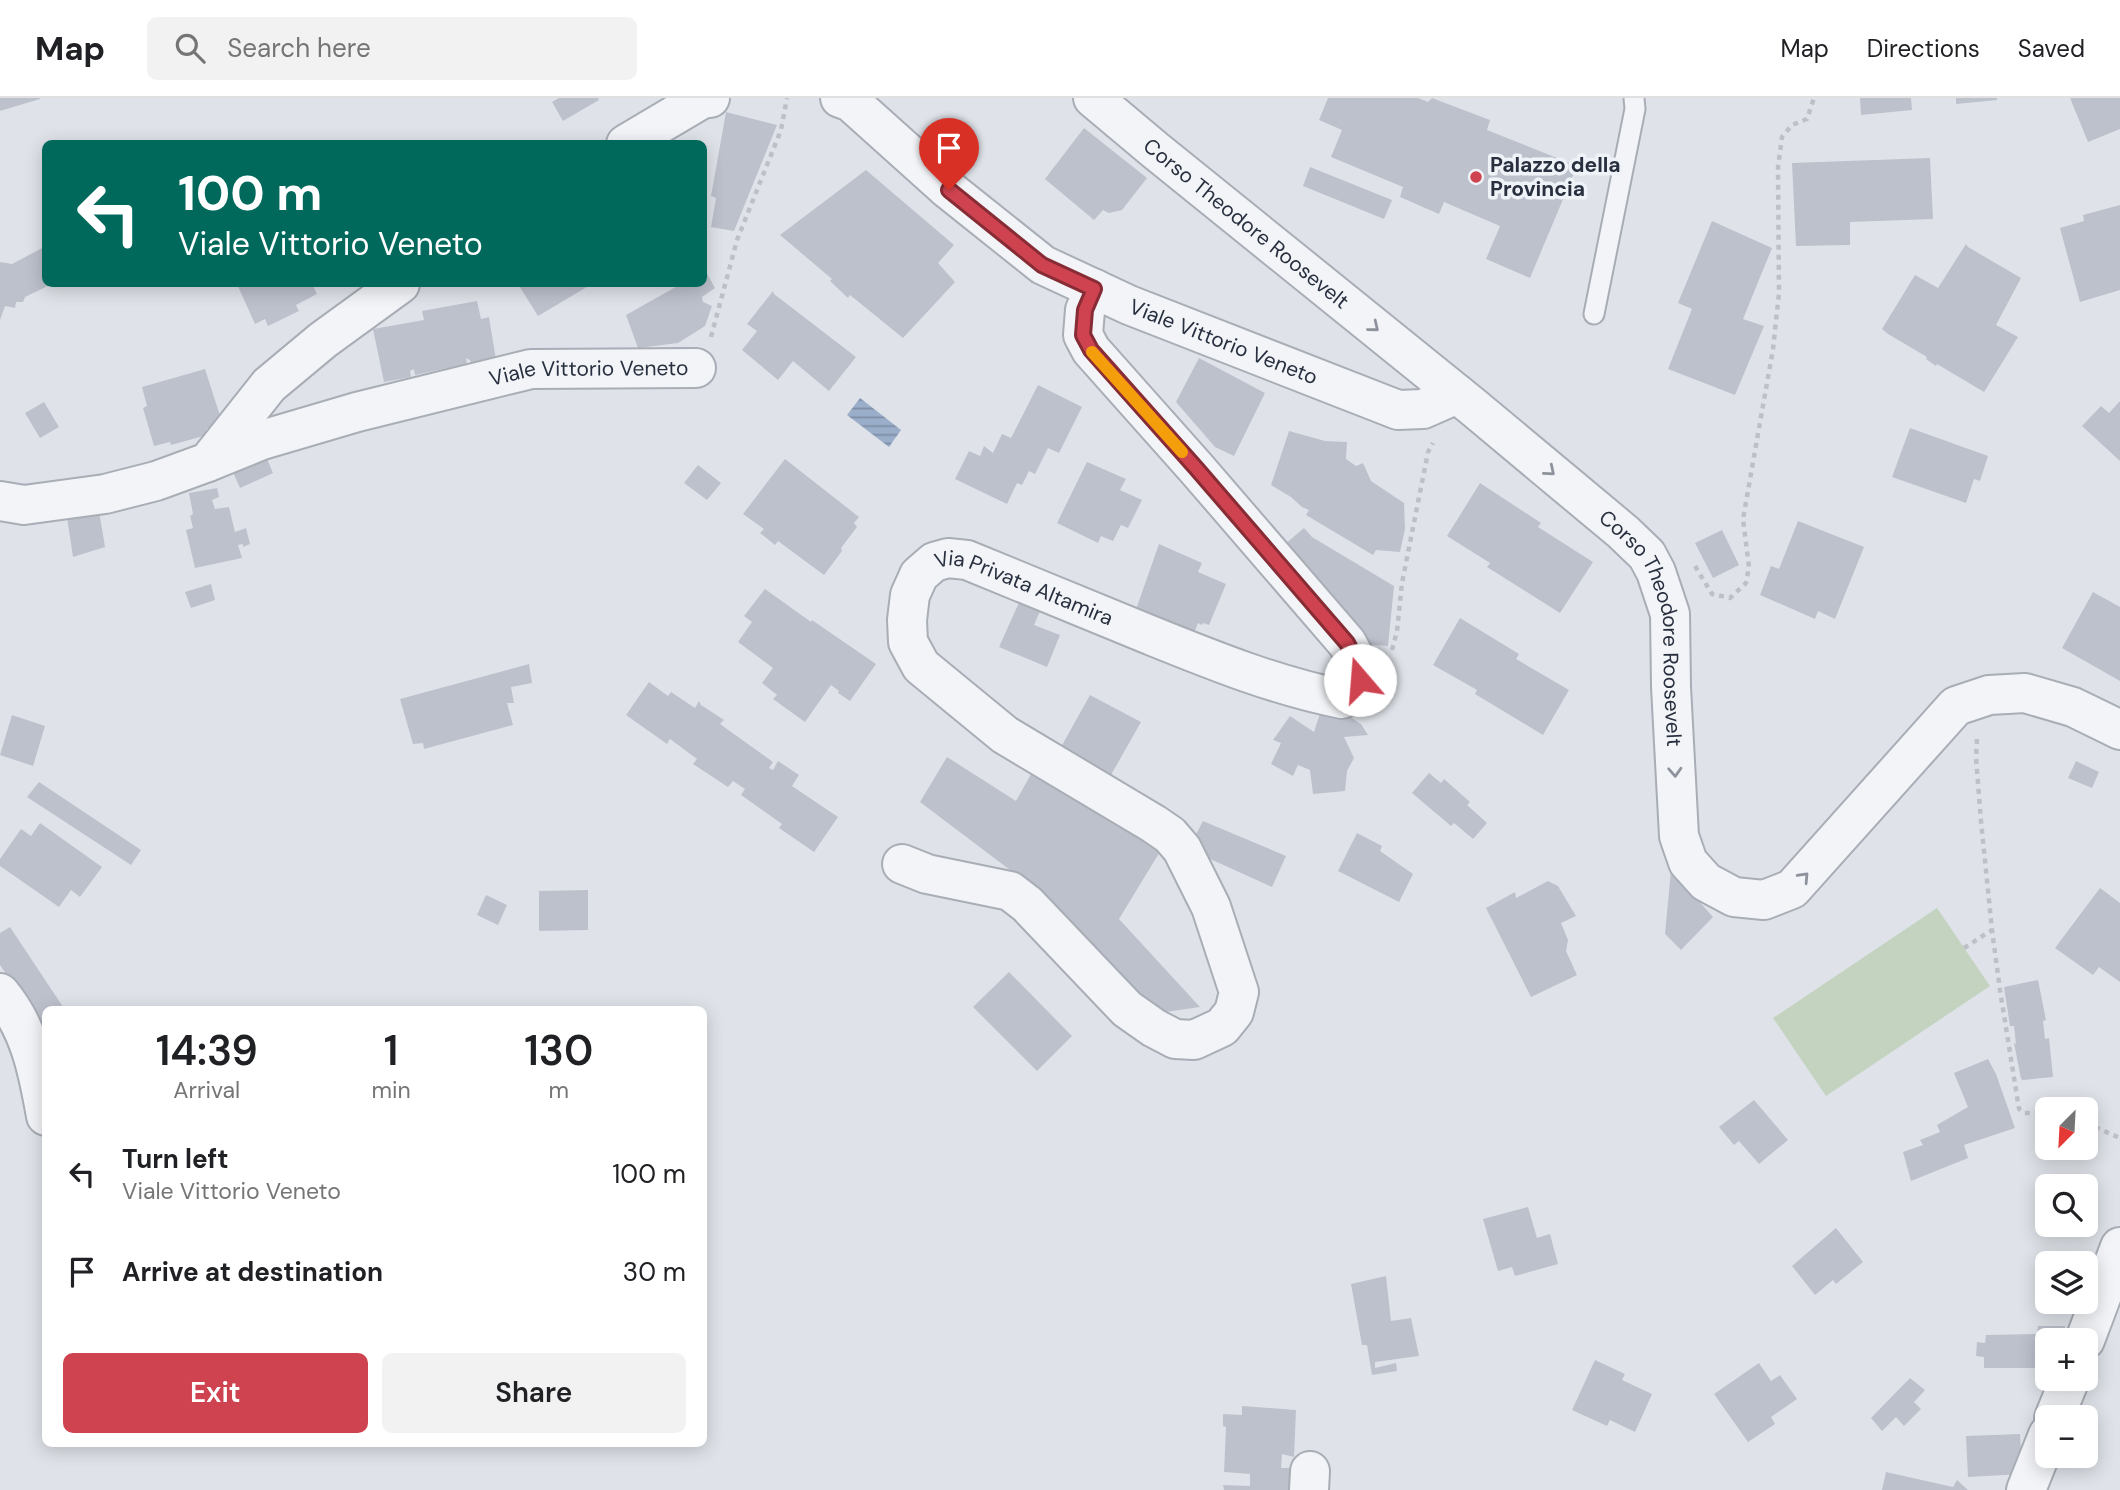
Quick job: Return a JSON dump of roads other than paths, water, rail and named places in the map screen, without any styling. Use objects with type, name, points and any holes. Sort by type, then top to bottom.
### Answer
[{"type":"street","points":[[633,140],[702,99],[710,98]]},
{"type":"street","name":"Viale Vittorio Veneto","points":[[840,98],[850,102],[949,190],[1042,265],[1129,305],[1398,410],[1423,409],[1457,394]]},
{"type":"street","name":"Corso Theodore Roosevelt","points":[[1093,98],[1457,394],[1647,555],[1657,572],[1670,614],[1679,836],[1688,862],[1706,881],[1734,897],[1764,900],[1793,889],[1956,706],[1989,695],[2025,693],[2073,707],[2120,730]]},
{"type":"street","points":[[208,461],[269,385],[323,340],[396,287]]},
{"type":"street","name":"Via Privata Altamira","points":[[902,864],[926,874],[1010,891],[1027,904],[1127,1009],[1154,1028],[1175,1038],[1194,1040],[1222,1027],[1234,1012],[1239,992],[1211,907],[1182,849],[1170,835],[1154,824],[1005,735],[921,666],[908,642],[906,620],[910,595],[919,575],[934,562],[948,558],[967,560],[1180,647],[1307,692],[1342,699],[1354,691],[1360,680],[1358,664],[1347,643],[1091,350],[1083,335],[1085,310],[1094,289]]},
{"type":"street","name":"Viale Vittorio Veneto","points":[[0,501],[24,505],[105,494],[156,481],[262,440],[358,412],[531,369],[696,368]]},
{"type":"street","points":[[0,993],[28,1037],[42,1095]]},
{"type":"street","points":[[2090,1328],[2120,1247]]},
{"type":"street","points":[[2026,1490],[2035,1468]]},
{"type":"lane","points":[[1594,314],[1634,98]]},
{"type":"water","points":[[860,398],[901,430],[889,447],[847,415]]},
{"type":"place","name":"Palazzo della Provincia","points":[[1476,177]]}]
